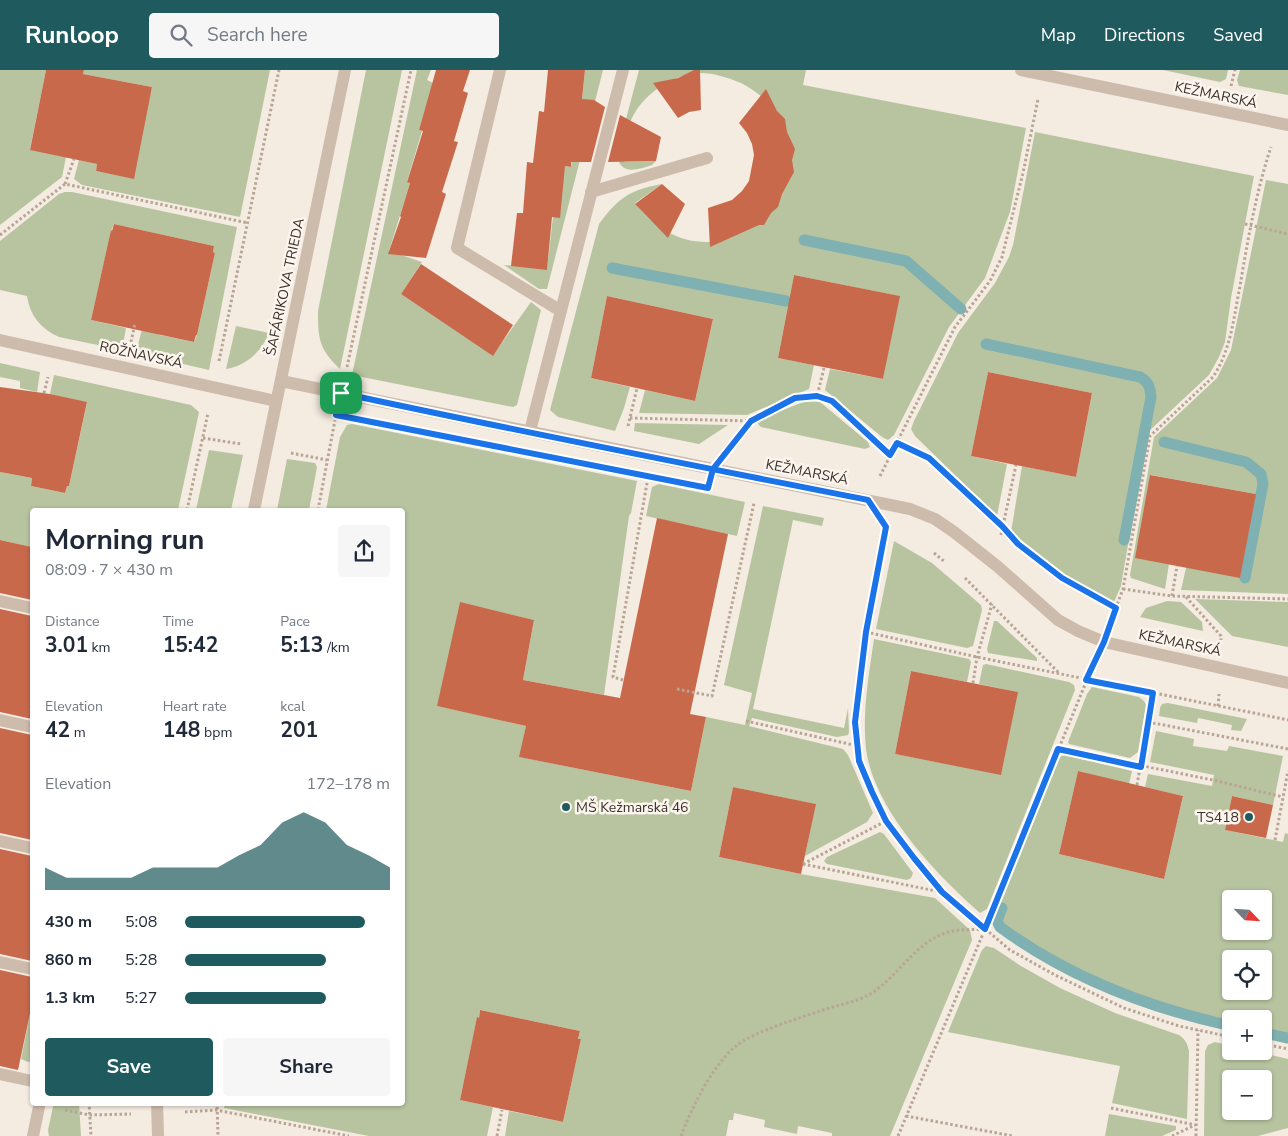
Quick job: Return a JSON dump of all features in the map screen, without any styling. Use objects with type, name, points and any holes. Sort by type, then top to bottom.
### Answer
[{"type":"street","name":"ŠAFÁRIKOVA TRIEDA","points":[[254,508],[344,70]]},
{"type":"street","points":[[500,70],[457,248],[561,311]]},
{"type":"street","points":[[530,431],[623,70]]},
{"type":"street","name":"KEŽMARSKÁ","points":[[1021,70],[1288,125]]},
{"type":"street","points":[[591,192],[707,158]]},
{"type":"street","name":"ROŽŇAVSKÁ","points":[[0,340],[276,401]]},
{"type":"street","name":"KEŽMARSKÁ","points":[[281,381],[910,509],[935,519],[997,566],[1058,620],[1078,631],[1104,642],[1288,683]]},
{"type":"street","points":[[0,601],[30,608]]},
{"type":"street","points":[[0,720],[30,727]]},
{"type":"street","points":[[0,841],[30,848]]},
{"type":"street","points":[[0,962],[30,969]]},
{"type":"street","points":[[0,1074],[30,1081]]},
{"type":"street","points":[[33,1136],[39,1106]]},
{"type":"street","points":[[158,1108],[158,1136]]},
{"type":"path","points":[[187,508],[279,70]]},
{"type":"path","points":[[318,508],[410,70]]},
{"type":"path","points":[[1230,88],[1235,70]]},
{"type":"path","points":[[1043,74],[1023,173],[1002,257],[990,281],[954,327],[868,500],[886,527],[866,632],[855,722],[859,761],[886,821],[942,892],[1010,950],[1055,976],[1124,1008],[1179,1026],[1222,1035]]},
{"type":"path","points":[[0,235],[65,184],[74,159]]},
{"type":"path","points":[[898,1136],[985,929],[1086,680],[1104,642],[1122,589],[1150,436],[1213,377],[1220,367],[1228,342],[1260,180]]},
{"type":"path","points":[[65,184],[248,223]]},
{"type":"path","points":[[1245,224],[1288,234]]},
{"type":"path","points":[[817,396],[824,368]]},
{"type":"path","points":[[713,469],[751,421],[795,398],[817,396],[832,401],[890,455]]},
{"type":"path","points":[[630,418],[751,421]]},
{"type":"path","points":[[897,443],[929,458],[1002,526],[1018,544],[1062,578],[1116,608]]},
{"type":"path","points":[[623,680],[613,677],[648,477]]},
{"type":"path","points":[[677,689],[712,696],[748,538],[755,498]]},
{"type":"path","points":[[929,550],[951,567]]},
{"type":"path","points":[[1172,596],[1177,566]]},
{"type":"path","points":[[958,572],[1060,674]]},
{"type":"path","points":[[1122,589],[1172,596],[1288,599]]},
{"type":"path","points":[[972,683],[977,657],[992,605]]},
{"type":"path","points":[[866,632],[1086,680],[1288,720]]},
{"type":"path","points":[[1137,785],[1153,693]]},
{"type":"path","points":[[746,721],[858,746]]},
{"type":"path","points":[[1148,722],[1288,749]]},
{"type":"path","points":[[1058,749],[1213,780],[1283,797]]},
{"type":"path","points":[[1275,840],[1288,771]]},
{"type":"path","points":[[886,821],[803,864],[942,892]]},
{"type":"path","points":[[681,1136],[687,1121],[718,1067],[736,1046],[784,1023],[869,995],[883,985],[914,954],[934,938],[952,931],[985,929]]},
{"type":"path","points":[[1196,1136],[1198,1030]]},
{"type":"path","points":[[1272,1046],[1288,1049]]},
{"type":"path","points":[[89,1106],[91,1136]]},
{"type":"path","points":[[216,1106],[218,1136]]},
{"type":"path","points":[[89,1114],[158,1108],[216,1110],[349,1136]]},
{"type":"path","points":[[1111,1108],[1196,1125]]},
{"type":"path","points":[[497,1136],[502,1110]]},
{"type":"path","points":[[906,1116],[1013,1136]]},
{"type":"path","points":[[1172,1136],[1196,1125]]},
{"type":"green space","points":[[0,70],[46,70],[30,149],[66,157],[62,177],[0,225]]},
{"type":"green space","points":[[84,70],[270,70],[240,217],[82,185],[74,179],[79,160],[97,164],[96,171],[131,178],[152,87],[83,74]]},
{"type":"green space","points":[[366,70],[402,70],[340,369],[333,362],[321,343],[318,329],[318,311]]},
{"type":"green space","points":[[417,70],[431,70],[427,80],[433,83],[419,130],[422,131],[407,181],[410,183],[389,251],[422,262],[401,294],[493,355],[531,302],[541,310],[517,405],[513,407],[352,375]]},
{"type":"green space","points":[[585,70],[603,70],[547,289],[539,289],[504,265],[547,269],[553,217],[565,166],[571,167],[576,115],[582,99]]},
{"type":"green space","points":[[639,70],[806,70],[803,85],[1026,128],[1010,212],[985,278],[949,327],[894,435],[888,440],[825,390],[830,369],[883,379],[899,296],[794,275],[778,358],[814,365],[809,389],[747,415],[639,413],[645,390],[695,401],[713,319],[607,296],[591,378],[630,387],[615,431],[558,417],[550,410],[599,224],[613,207],[626,196],[641,189],[662,184],[635,203],[658,226],[687,240],[698,242],[715,242],[732,237],[777,111],[751,89],[732,79],[705,73],[679,77],[669,81],[651,94],[636,111],[631,120],[624,162],[656,161],[652,165],[629,170],[621,165],[617,153]]},
{"type":"green space","points":[[1163,70],[1228,70],[1226,79],[1220,82]]},
{"type":"green space","points":[[1240,70],[1288,70],[1288,95],[1239,86],[1237,80]]},
{"type":"green space","points":[[1035,132],[1254,176],[1231,298],[1225,342],[1209,375],[1147,433],[1121,586],[1114,602],[1090,591],[1062,573],[1011,532],[1022,466],[1076,477],[1092,393],[988,372],[971,456],[1007,464],[997,516],[915,436],[911,429],[958,333],[995,283],[1009,257]]},
{"type":"green space","points":[[1266,180],[1288,184],[1288,594],[1181,590],[1186,568],[1256,494],[1151,475],[1169,564],[1165,589],[1131,578],[1130,575],[1154,437],[1217,378],[1231,350]]},
{"type":"green space","points":[[65,192],[237,227],[209,370],[136,353],[143,325],[160,335],[194,342],[215,253],[213,252],[214,246],[114,224],[91,320],[126,328],[122,350],[59,337],[37,321],[28,303],[27,296],[0,290],[0,241],[59,194]]},
{"type":"green space","points":[[236,326],[269,333],[258,352],[240,365],[226,369]]},
{"type":"green space","points":[[0,363],[40,372],[37,392],[20,388],[20,381],[0,377]]},
{"type":"green space","points":[[54,375],[191,405],[199,412],[178,508],[30,508],[30,547],[0,540],[0,472],[32,478],[31,486],[65,493],[67,486],[69,486],[87,403],[50,394]]},
{"type":"green space","points":[[806,401],[820,402],[868,442],[870,447],[865,449],[761,427],[758,424],[760,419]]},
{"type":"green space","points":[[635,423],[728,425],[699,444],[634,431]]},
{"type":"green space","points":[[352,424],[637,481],[629,516],[604,695],[523,680],[534,620],[460,603],[438,706],[526,726],[520,757],[691,791],[706,717],[745,725],[752,693],[724,685],[763,506],[824,518],[822,526],[793,520],[753,709],[844,728],[848,708],[848,735],[837,737],[752,718],[749,726],[843,749],[848,755],[873,813],[867,822],[805,856],[815,804],[733,787],[719,857],[935,898],[970,930],[972,940],[890,1136],[832,1136],[832,1133],[798,1126],[797,1134],[764,1127],[765,1120],[734,1113],[733,1120],[729,1120],[726,1136],[505,1136],[509,1111],[563,1122],[581,1039],[578,1039],[580,1031],[480,1010],[460,1100],[493,1107],[487,1136],[369,1136],[224,1108],[224,1106],[405,1106],[405,508],[326,508],[340,437],[347,425]]},
{"type":"green space","points":[[209,450],[243,455],[231,508],[196,508]]},
{"type":"green space","points":[[287,459],[315,463],[317,467],[309,508],[277,508]]},
{"type":"green space","points":[[659,484],[745,502],[737,536],[646,516],[652,487]]},
{"type":"green space","points":[[894,541],[932,563],[981,605],[982,610],[973,646],[967,648],[876,629]]},
{"type":"green space","points":[[1195,599],[1288,602],[1288,647],[1232,636]]},
{"type":"green space","points":[[1167,601],[1181,602],[1202,622],[1203,631],[1140,617],[1146,608]]},
{"type":"green space","points":[[994,621],[997,621],[1037,658],[1037,661],[988,653],[987,649]]},
{"type":"green space","points":[[874,639],[969,659],[971,662],[967,682],[911,671],[895,754],[1001,774],[1017,692],[979,684],[983,665],[986,664],[1069,682],[1074,685],[1075,690],[987,909],[980,913],[927,860],[910,839],[881,795],[871,772],[866,749],[865,721]]},
{"type":"green space","points":[[1092,687],[1139,697],[1144,701],[1146,705],[1138,752],[1130,758],[1069,744],[1068,742],[1087,694]]},
{"type":"green space","points":[[1168,703],[1247,719],[1241,731],[1231,730],[1232,725],[1198,718],[1197,723],[1159,716],[1162,704]]},
{"type":"green space","points":[[1156,731],[1194,739],[1193,746],[1227,751],[1229,746],[1283,756],[1273,805],[1232,796],[1225,830],[1283,842],[1285,833],[1288,834],[1288,1040],[1272,1037],[1272,1010],[1222,1010],[1222,1026],[1169,1012],[1109,990],[1052,963],[998,928],[994,919],[1060,757],[1064,755],[1132,771],[1129,784],[1078,771],[1059,854],[1164,879],[1183,796],[1145,787],[1148,774],[1212,786],[1214,775],[1150,762]]},
{"type":"green space","points":[[880,832],[884,834],[913,873],[911,878],[907,880],[827,864],[824,861],[827,857]]},
{"type":"green space","points":[[986,946],[994,948],[1060,988],[1115,1013],[1179,1035],[1186,1042],[1189,1051],[1187,1119],[1112,1103],[1120,1066],[948,1032],[982,950]]},
{"type":"green space","points":[[30,1014],[30,1062],[21,1059]]},
{"type":"green space","points":[[1215,1042],[1222,1044],[1222,1060],[1272,1060],[1272,1055],[1288,1059],[1288,1128],[1258,1136],[1204,1136],[1205,1051],[1208,1045]]},
{"type":"green space","points":[[53,1106],[79,1106],[81,1136],[49,1136],[48,1130]]},
{"type":"green space","points":[[1109,1114],[1176,1126],[1176,1130],[1162,1136],[1105,1136]]},
{"type":"building","points":[[46,70],[84,70],[83,74],[152,87],[134,179],[96,171],[97,164],[30,150]]},
{"type":"building","points":[[436,70],[470,70],[463,91],[468,93],[454,141],[458,142],[442,192],[446,194],[426,258],[388,254],[410,183],[407,182],[423,131],[419,130]]},
{"type":"building","points":[[548,70],[585,70],[582,99],[594,100],[605,107],[591,162],[571,162],[571,167],[565,166],[560,218],[552,217],[547,270],[511,266],[517,213],[523,213],[527,162],[533,163],[539,111],[544,112]]},
{"type":"building","points":[[694,70],[700,70],[701,110],[689,112],[678,118],[653,83],[678,78]]},
{"type":"building","points":[[766,89],[777,111],[785,119],[787,132],[795,149],[792,160],[794,172],[782,194],[778,207],[771,213],[764,225],[759,225],[710,247],[708,208],[732,200],[749,181],[754,155],[747,133],[739,123]]},
{"type":"building","points":[[620,115],[661,137],[656,161],[608,162]]},
{"type":"building","points":[[662,184],[685,204],[668,238],[635,204]]},
{"type":"building","points":[[114,224],[214,246],[213,252],[215,253],[194,342],[91,320],[111,230]]},
{"type":"building","points":[[421,264],[513,325],[493,356],[401,294]]},
{"type":"building","points":[[794,275],[900,296],[883,379],[778,358]]},
{"type":"building","points":[[607,296],[713,319],[695,401],[591,378]]},
{"type":"building","points":[[988,372],[1092,393],[1076,477],[971,456]]},
{"type":"building","points":[[0,387],[50,394],[87,402],[69,486],[67,486],[65,493],[31,486],[32,478],[0,472]]},
{"type":"building","points":[[1150,475],[1256,494],[1240,578],[1135,558]]},
{"type":"building","points":[[657,518],[728,534],[690,714],[706,717],[691,791],[519,757],[526,726],[437,706],[460,602],[534,620],[523,680],[620,698]]},
{"type":"building","points":[[0,540],[30,547],[30,600],[0,593]]},
{"type":"building","points":[[0,609],[30,616],[30,719],[0,712]]},
{"type":"building","points":[[911,671],[1018,692],[1001,775],[895,754]]},
{"type":"building","points":[[0,728],[30,735],[30,840],[0,833]]},
{"type":"building","points":[[1078,771],[1183,796],[1164,879],[1059,854]]},
{"type":"building","points":[[733,787],[816,804],[801,874],[719,857]]},
{"type":"building","name":"TS418","points":[[1232,796],[1273,805],[1266,838],[1225,830]]},
{"type":"building","points":[[0,849],[30,856],[30,961],[0,954]]},
{"type":"building","points":[[0,970],[30,977],[30,1013],[18,1070],[0,1066]]},
{"type":"building","points":[[480,1010],[580,1031],[578,1039],[581,1039],[563,1122],[460,1100]]},
{"type":"waterway","points":[[804,240],[906,261],[961,309]]},
{"type":"waterway","points":[[612,268],[786,301]]},
{"type":"waterway","points":[[986,344],[1140,377],[1147,383],[1151,397],[1124,540]]},
{"type":"waterway","points":[[1164,442],[1246,462],[1261,474],[1263,484],[1245,578]]},
{"type":"waterway","points":[[1002,908],[997,921],[1000,927],[1026,945],[1081,976],[1140,1000],[1222,1024]]},
{"type":"waterway","points":[[1272,1035],[1288,1038]]},
{"type":"place","name":"MŠ Kežmarská 46","points":[[566,807]]},
{"type":"place","name":"TS418","points":[[1249,817]]},
{"type":"route","points":[[341,393],[336,415],[708,488],[713,469],[751,421],[795,398],[817,396],[832,401],[890,455],[897,443],[929,458],[1002,526],[1018,544],[1062,578],[1116,608],[1104,642],[1086,680],[1153,693],[1141,767],[1058,749],[985,929],[942,892],[886,821],[859,761],[855,722],[866,632],[886,527],[868,500],[713,469],[341,393]]}]
